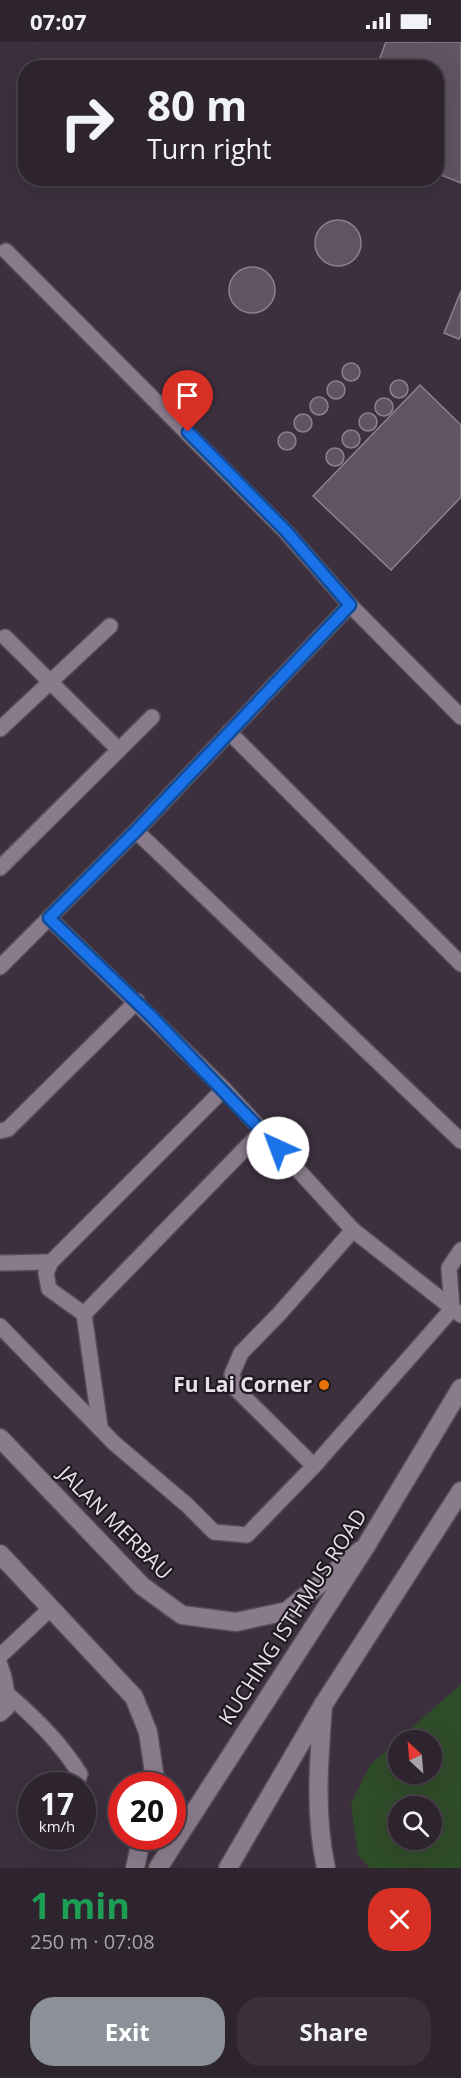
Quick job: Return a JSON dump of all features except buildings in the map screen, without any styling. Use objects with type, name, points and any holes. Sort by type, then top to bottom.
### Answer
[{"type":"main road","name":"KUCHING ISTHMUS ROAD","points":[[158,1868],[366,1546],[461,1388]]},
{"type":"main road","name":"JALAN MERBAU","points":[[0,1438],[142,1586],[183,1615],[236,1622],[287,1611],[366,1546]]},
{"type":"main road","points":[[228,1868],[323,1705],[461,1491]]},
{"type":"main road","points":[[0,1554],[134,1697],[148,1732],[154,1772]]},
{"type":"main road","points":[[323,1705],[317,1795],[321,1844],[326,1868]]},
{"type":"main road","points":[[135,1868],[139,1850]]},
{"type":"lane","points":[[6,251],[286,531],[350,605],[461,717]]},
{"type":"lane","points":[[0,967],[136,831],[350,605]]},
{"type":"lane","points":[[0,729],[110,626]]},
{"type":"lane","points":[[4,637],[120,750]]},
{"type":"lane","points":[[0,868],[152,717]]},
{"type":"lane","points":[[229,732],[461,964]]},
{"type":"lane","points":[[136,831],[461,1141]]},
{"type":"lane","points":[[49,918],[137,1001],[224,1089],[354,1230],[457,1312]]},
{"type":"lane","points":[[0,1131],[8,1129],[65,1075],[137,1001]]},
{"type":"lane","points":[[100,1427],[84,1314],[49,1289],[46,1273],[51,1262],[224,1089]]},
{"type":"lane","points":[[84,1314],[262,1131]]},
{"type":"lane","points":[[314,1466],[236,1389],[232,1374],[241,1353],[354,1230]]},
{"type":"lane","points":[[457,1312],[449,1268],[461,1250]]},
{"type":"lane","points":[[0,1263],[51,1262]]},
{"type":"lane","points":[[0,1326],[114,1443],[187,1504],[214,1532],[248,1534],[457,1312]]},
{"type":"lane","points":[[0,1656],[50,1609]]},
{"type":"lane","points":[[0,1665],[6,1678],[7,1694],[7,1708],[0,1714]]},
{"type":"lane","points":[[7,1694],[50,1732],[79,1772]]},
{"type":"green space","points":[[461,1684],[461,1868],[370,1868],[358,1855],[351,1804],[370,1765],[388,1749],[388,1784],[442,1784],[442,1730],[409,1730]]},
{"type":"place","name":"Fu Lai Corner","points":[[324,1385]]},
{"type":"route","points":[[188,432],[286,531],[350,605],[136,831],[49,918],[137,1001],[224,1089],[278,1148]]}]
